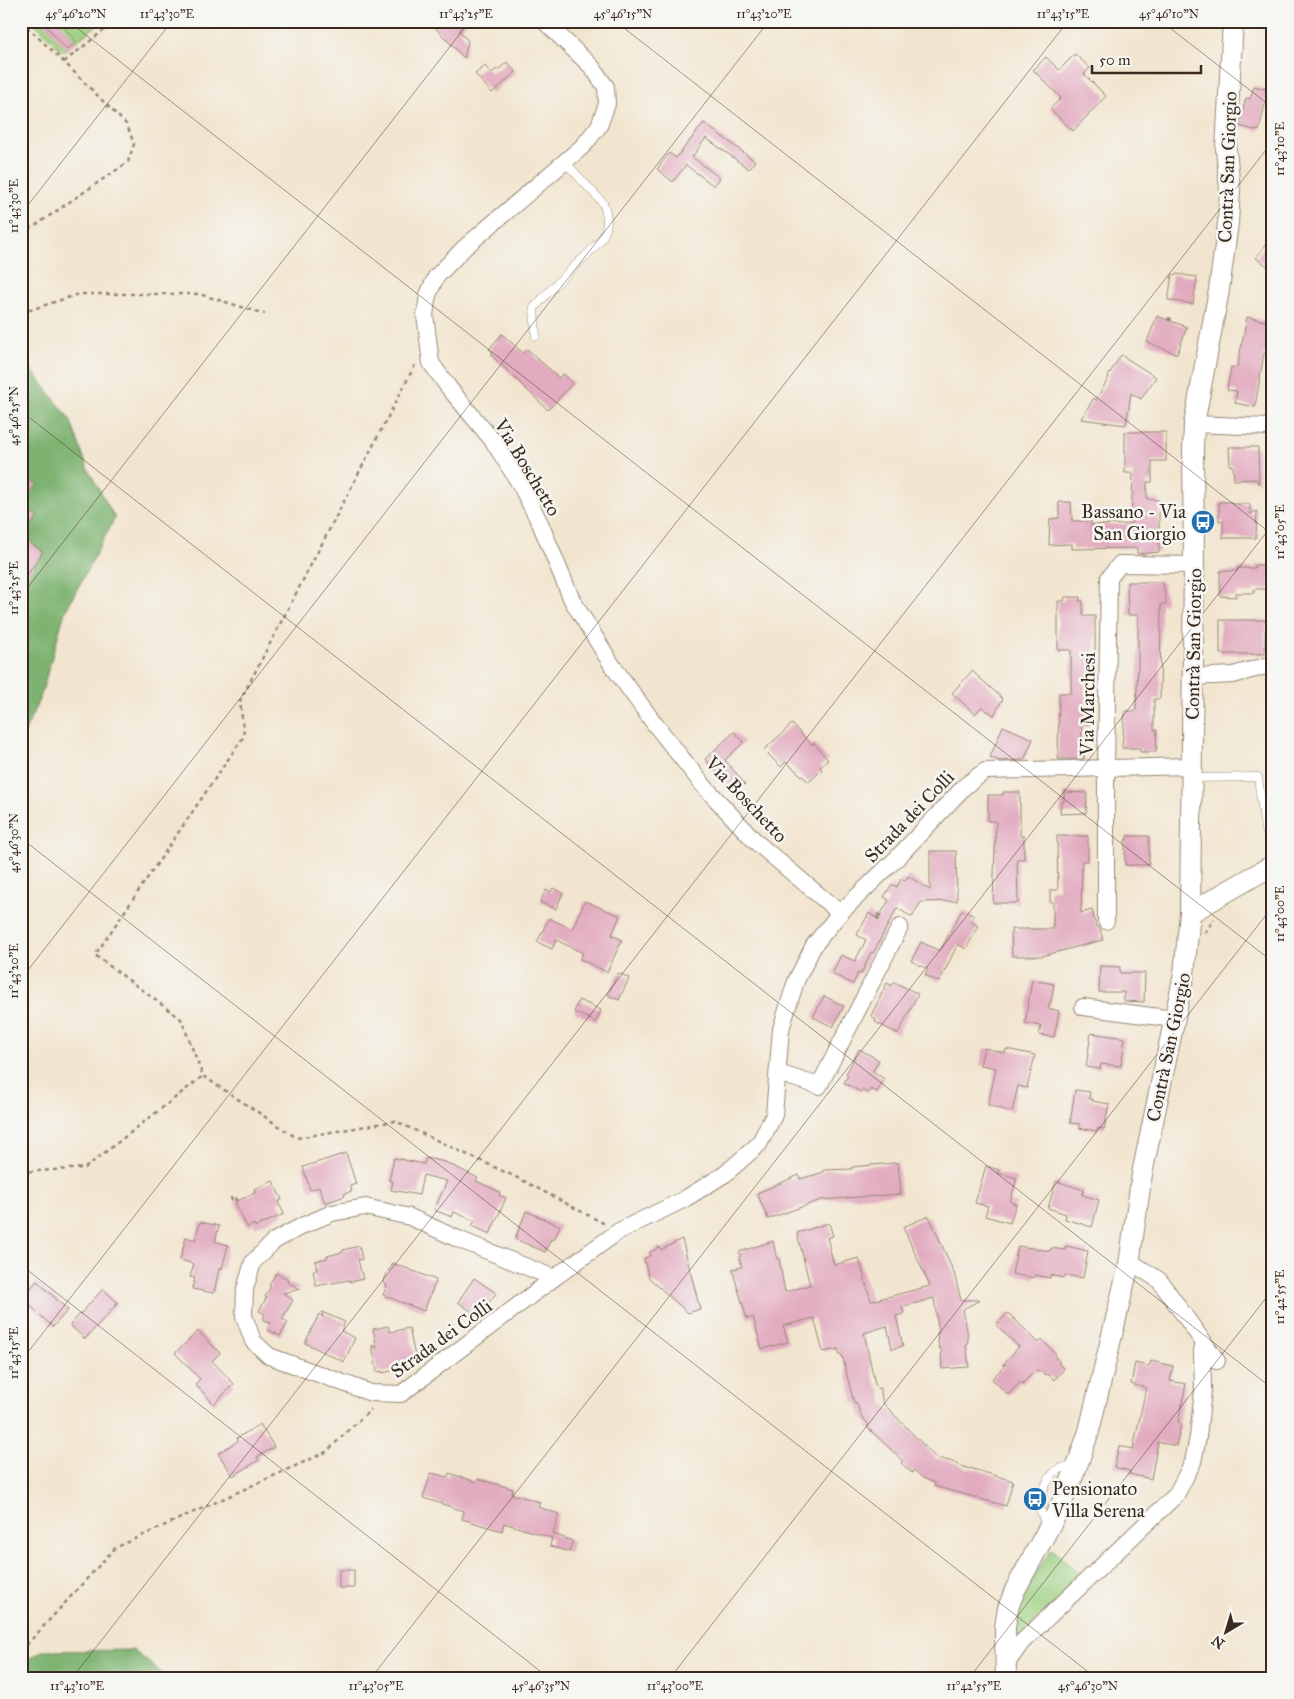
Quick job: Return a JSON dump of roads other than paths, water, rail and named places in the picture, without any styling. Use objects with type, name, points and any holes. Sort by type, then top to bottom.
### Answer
[{"type":"street","name":"Via Boschetto","points":[[544,21],[592,67],[606,87],[607,104],[599,126],[583,146],[464,248],[436,277],[428,296],[425,315],[431,364],[448,388],[493,441],[520,484],[540,522],[572,600],[612,665],[654,723],[697,778],[756,842],[840,913]]},
{"type":"street","name":"Contrà San Giorgio","points":[[1006,1672],[1004,1627],[1008,1608],[1015,1590],[1051,1525],[1090,1431],[1129,1264],[1142,1174],[1184,974],[1190,913],[1194,424],[1219,290],[1228,223],[1230,190],[1226,149],[1233,21]]},
{"type":"street","points":[[1194,424],[1268,427],[1273,429]]},
{"type":"street","name":"Via Marchesi","points":[[1106,922],[1109,578],[1120,564],[1194,564]]},
{"type":"street","points":[[1192,677],[1233,675],[1273,664]]},
{"type":"street","name":"Strada dei Colli","points":[[554,1278],[458,1239],[410,1217],[365,1207],[332,1213],[274,1241],[252,1262],[245,1289],[244,1316],[252,1341],[269,1356],[372,1394],[401,1394],[619,1231],[683,1200],[724,1174],[759,1144],[774,1115],[782,1029],[796,981],[814,945],[840,913],[896,859],[965,786],[985,770],[1106,768],[1191,772]]},
{"type":"street","points":[[1190,913],[1273,865]]},
{"type":"street","points":[[778,1073],[819,1086],[900,926]]},
{"type":"street","points":[[1083,1007],[1174,1019]]},
{"type":"street","points":[[1129,1264],[1138,1266],[1158,1280],[1217,1361]]},
{"type":"street","points":[[1006,1672],[1022,1642],[1176,1495],[1193,1462],[1198,1438],[1203,1390],[1202,1350],[1204,1342]]},
{"type":"lane","points":[[536,336],[534,308],[548,291],[594,247],[605,234],[607,222],[603,203],[565,162]]},
{"type":"lane","points":[[1191,772],[1258,777],[1265,830],[1273,847]]},
{"type":"place","name":"Bassano - Via San Giorgio","points":[[1203,522]]},
{"type":"place","name":"Pensionato Villa Serena","points":[[1035,1499]]}]
